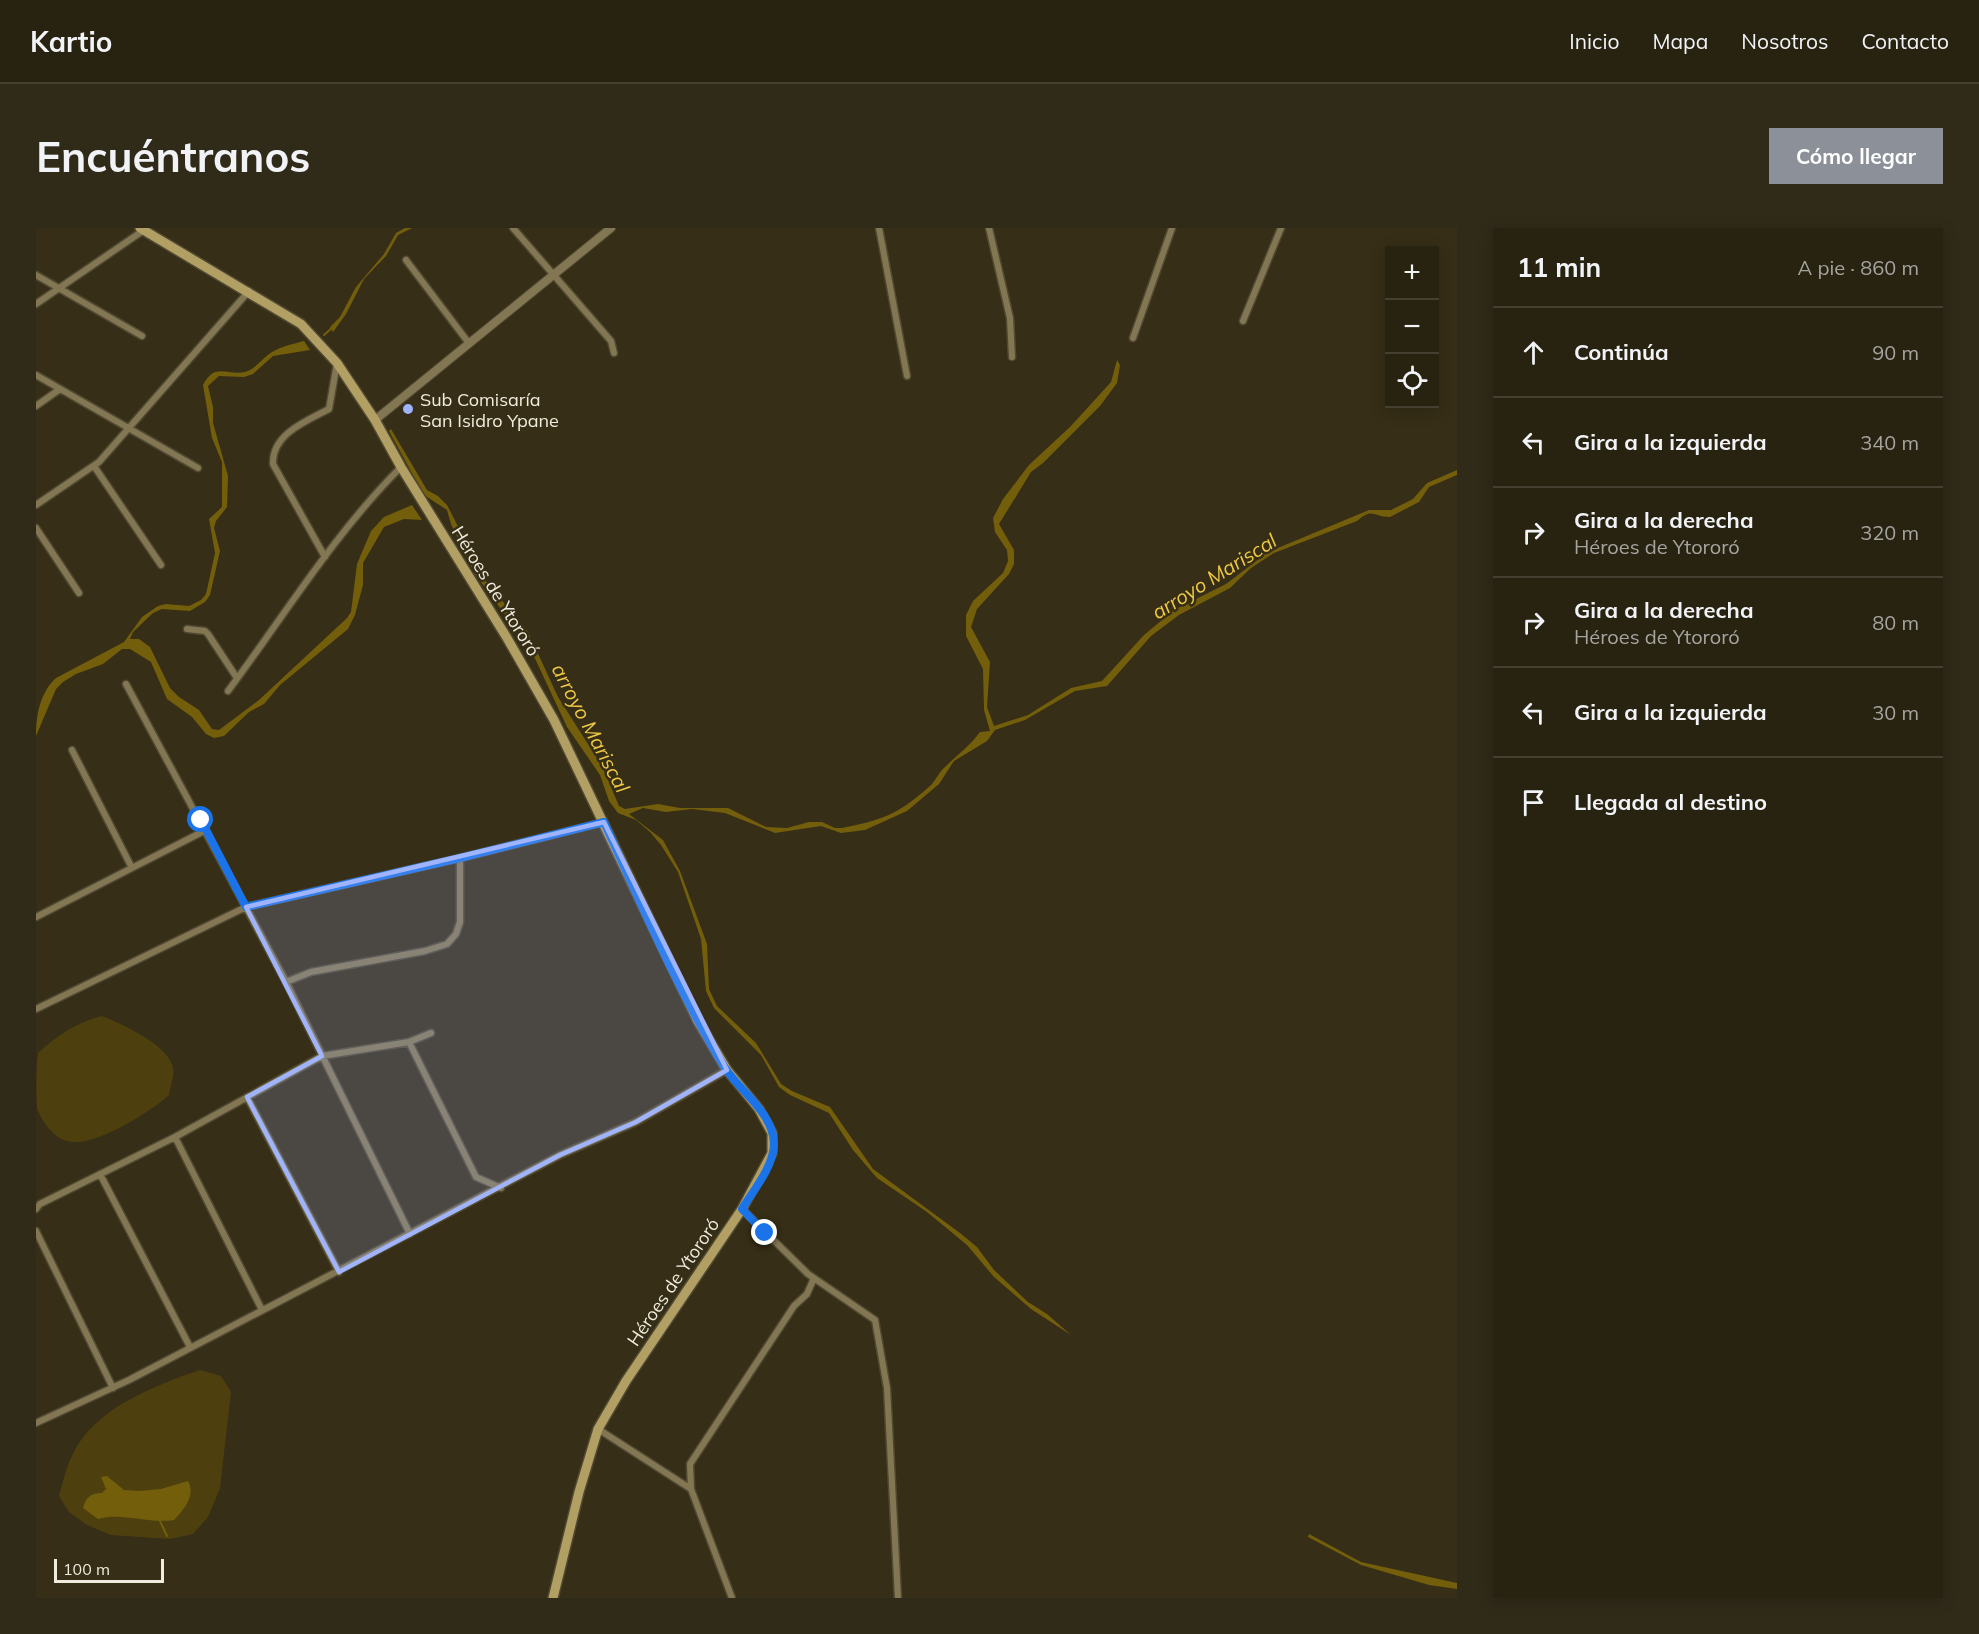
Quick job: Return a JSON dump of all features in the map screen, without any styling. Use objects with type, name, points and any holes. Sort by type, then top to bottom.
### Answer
[{"type":"main road","name":"Héroes de Ytororó","points":[[142,229],[301,324],[336,363],[375,420],[420,499],[507,638],[554,720],[698,1021],[727,1070],[766,1121],[774,1143],[772,1153],[742,1209],[626,1381],[598,1429],[579,1492],[553,1598]]},
{"type":"street","points":[[513,228],[611,341],[614,353]]},
{"type":"street","points":[[375,420],[468,342],[611,228]]},
{"type":"street","points":[[879,228],[907,376]]},
{"type":"street","points":[[989,228],[1010,318],[1012,357]]},
{"type":"street","points":[[1133,338],[1172,228]]},
{"type":"street","points":[[1243,321],[1281,228]]},
{"type":"street","points":[[36,304],[142,229]]},
{"type":"street","points":[[405,260],[468,342]]},
{"type":"street","points":[[36,275],[142,336]]},
{"type":"street","points":[[36,505],[94,466],[249,291]]},
{"type":"street","points":[[325,557],[295,507],[273,464],[273,456],[282,439],[290,431],[329,409],[336,363]]},
{"type":"street","points":[[36,375],[198,468]]},
{"type":"street","points":[[36,406],[60,389]]},
{"type":"street","points":[[94,466],[161,565]]},
{"type":"street","points":[[228,691],[325,557],[369,501],[401,467]]},
{"type":"street","points":[[36,528],[79,593]]},
{"type":"street","points":[[187,629],[205,631],[237,678]]},
{"type":"street","points":[[126,684],[286,982],[410,1234]]},
{"type":"street","points":[[72,750],[132,868]]},
{"type":"street","points":[[36,1009],[246,907],[604,822]]},
{"type":"street","points":[[36,917],[206,830]]},
{"type":"street","points":[[286,982],[311,972],[425,951],[447,944],[456,934],[459,922],[460,858]]},
{"type":"street","points":[[36,1209],[100,1174],[176,1137],[322,1056],[409,1042],[431,1033]]},
{"type":"street","points":[[409,1042],[476,1177],[501,1188]]},
{"type":"street","points":[[36,1423],[113,1388],[501,1188],[560,1155],[636,1122],[727,1070]]},
{"type":"street","points":[[247,1097],[339,1272]]},
{"type":"street","points":[[176,1137],[262,1310]]},
{"type":"street","points":[[100,1174],[190,1347]]},
{"type":"street","points":[[742,1209],[758,1227],[786,1250],[814,1278],[875,1320],[887,1388],[898,1598]]},
{"type":"street","points":[[36,1231],[113,1388]]},
{"type":"street","points":[[732,1598],[691,1489],[688,1473],[695,1454],[794,1306],[807,1294],[814,1278]]},
{"type":"street","points":[[598,1429],[691,1489]]},
{"type":"highlighted area","points":[[604,822],[727,1070],[636,1122],[560,1155],[339,1272],[247,1097],[322,1056],[246,907]]},
{"type":"shaded area","points":[[405,228],[412,228],[398,235],[386,256],[364,279],[346,314],[333,332],[330,327],[340,317],[356,287],[384,254],[396,233]]},
{"type":"shaded area","points":[[304,341],[310,350],[273,356],[253,374],[244,377],[219,376],[208,386],[213,407],[213,423],[228,476],[227,507],[216,521],[214,528],[220,551],[210,595],[205,602],[190,611],[162,609],[153,613],[133,632],[130,639],[139,639],[150,647],[170,688],[199,710],[212,729],[219,730],[259,700],[347,618],[351,612],[357,564],[371,531],[384,517],[412,505],[422,520],[404,519],[384,527],[363,563],[363,585],[355,615],[348,629],[280,685],[264,704],[249,712],[224,736],[214,738],[206,734],[192,717],[167,699],[151,662],[130,649],[122,649],[103,664],[76,674],[56,689],[36,736],[40,705],[46,690],[56,678],[124,642],[142,617],[158,606],[166,604],[189,606],[201,600],[206,594],[215,553],[209,519],[222,507],[222,462],[212,438],[203,385],[212,374],[222,371],[245,372],[268,354]]},
{"type":"shaded area","points":[[1117,360],[1120,365],[1117,383],[1100,406],[1031,472],[999,524],[1014,550],[1014,564],[1009,574],[977,609],[971,627],[990,662],[987,707],[994,726],[1028,715],[1071,688],[1102,681],[1144,635],[1174,610],[1226,584],[1268,552],[1369,510],[1391,510],[1413,499],[1427,483],[1457,470],[1457,475],[1429,487],[1419,502],[1390,517],[1367,514],[1357,521],[1274,553],[1251,568],[1230,588],[1179,615],[1151,636],[1107,686],[1075,691],[1025,720],[995,730],[987,741],[954,761],[939,784],[907,811],[865,830],[841,833],[821,826],[775,833],[725,813],[692,809],[666,812],[643,808],[629,814],[663,840],[680,871],[707,944],[709,989],[717,1006],[756,1043],[781,1084],[830,1107],[873,1169],[977,1247],[994,1270],[1028,1302],[1047,1314],[1071,1335],[1031,1309],[994,1277],[967,1245],[927,1212],[877,1178],[853,1150],[829,1113],[790,1095],[779,1087],[761,1055],[714,1008],[706,991],[701,939],[678,872],[650,832],[636,820],[618,813],[609,801],[600,775],[567,727],[531,650],[475,574],[451,524],[447,510],[424,495],[389,431],[391,429],[427,490],[447,505],[486,581],[528,632],[558,697],[602,766],[619,806],[625,809],[658,804],[680,808],[728,808],[766,827],[787,828],[809,822],[822,822],[835,828],[842,828],[880,819],[900,809],[931,785],[943,769],[980,732],[990,731],[984,710],[983,669],[966,636],[966,615],[973,601],[1003,573],[1008,561],[1007,550],[995,532],[993,518],[1003,499],[1029,465],[1071,426],[1111,382]]},
{"type":"shaded area","points":[[102,1016],[143,1036],[162,1050],[173,1067],[169,1095],[150,1110],[112,1132],[87,1141],[69,1141],[52,1131],[37,1108],[38,1053],[67,1030]]},
{"type":"shaded area","points":[[200,1370],[221,1376],[231,1392],[220,1488],[208,1517],[193,1534],[170,1539],[111,1535],[87,1525],[69,1512],[59,1496],[68,1465],[81,1439],[94,1425],[127,1401],[145,1391]]},
{"type":"shaded area","points":[[107,1476],[124,1490],[139,1491],[161,1489],[188,1481],[190,1497],[174,1520],[155,1521],[116,1517],[98,1519],[83,1508],[90,1496],[102,1493],[106,1489],[101,1477]]},
{"type":"shaded area","points":[[1309,1534],[1361,1562],[1457,1583],[1457,1589],[1429,1585],[1361,1565],[1308,1537]]},
{"type":"waterway","points":[[324,335],[333,327]]},
{"type":"waterway","points":[[159,1519],[167,1536]]},
{"type":"place","name":"Sub Comisaría San Isidro Ypane","points":[[408,409]]},
{"type":"route","points":[[201,820],[246,907],[604,822],[698,1021],[727,1070],[759,1109],[772,1133],[774,1143],[772,1153],[742,1209],[765,1233]]},
{"type":"water label","name":"arroyo Mariscal","points":[[1214,576]]},
{"type":"water label","name":"arroyo Mariscal","points":[[591,728]]}]
